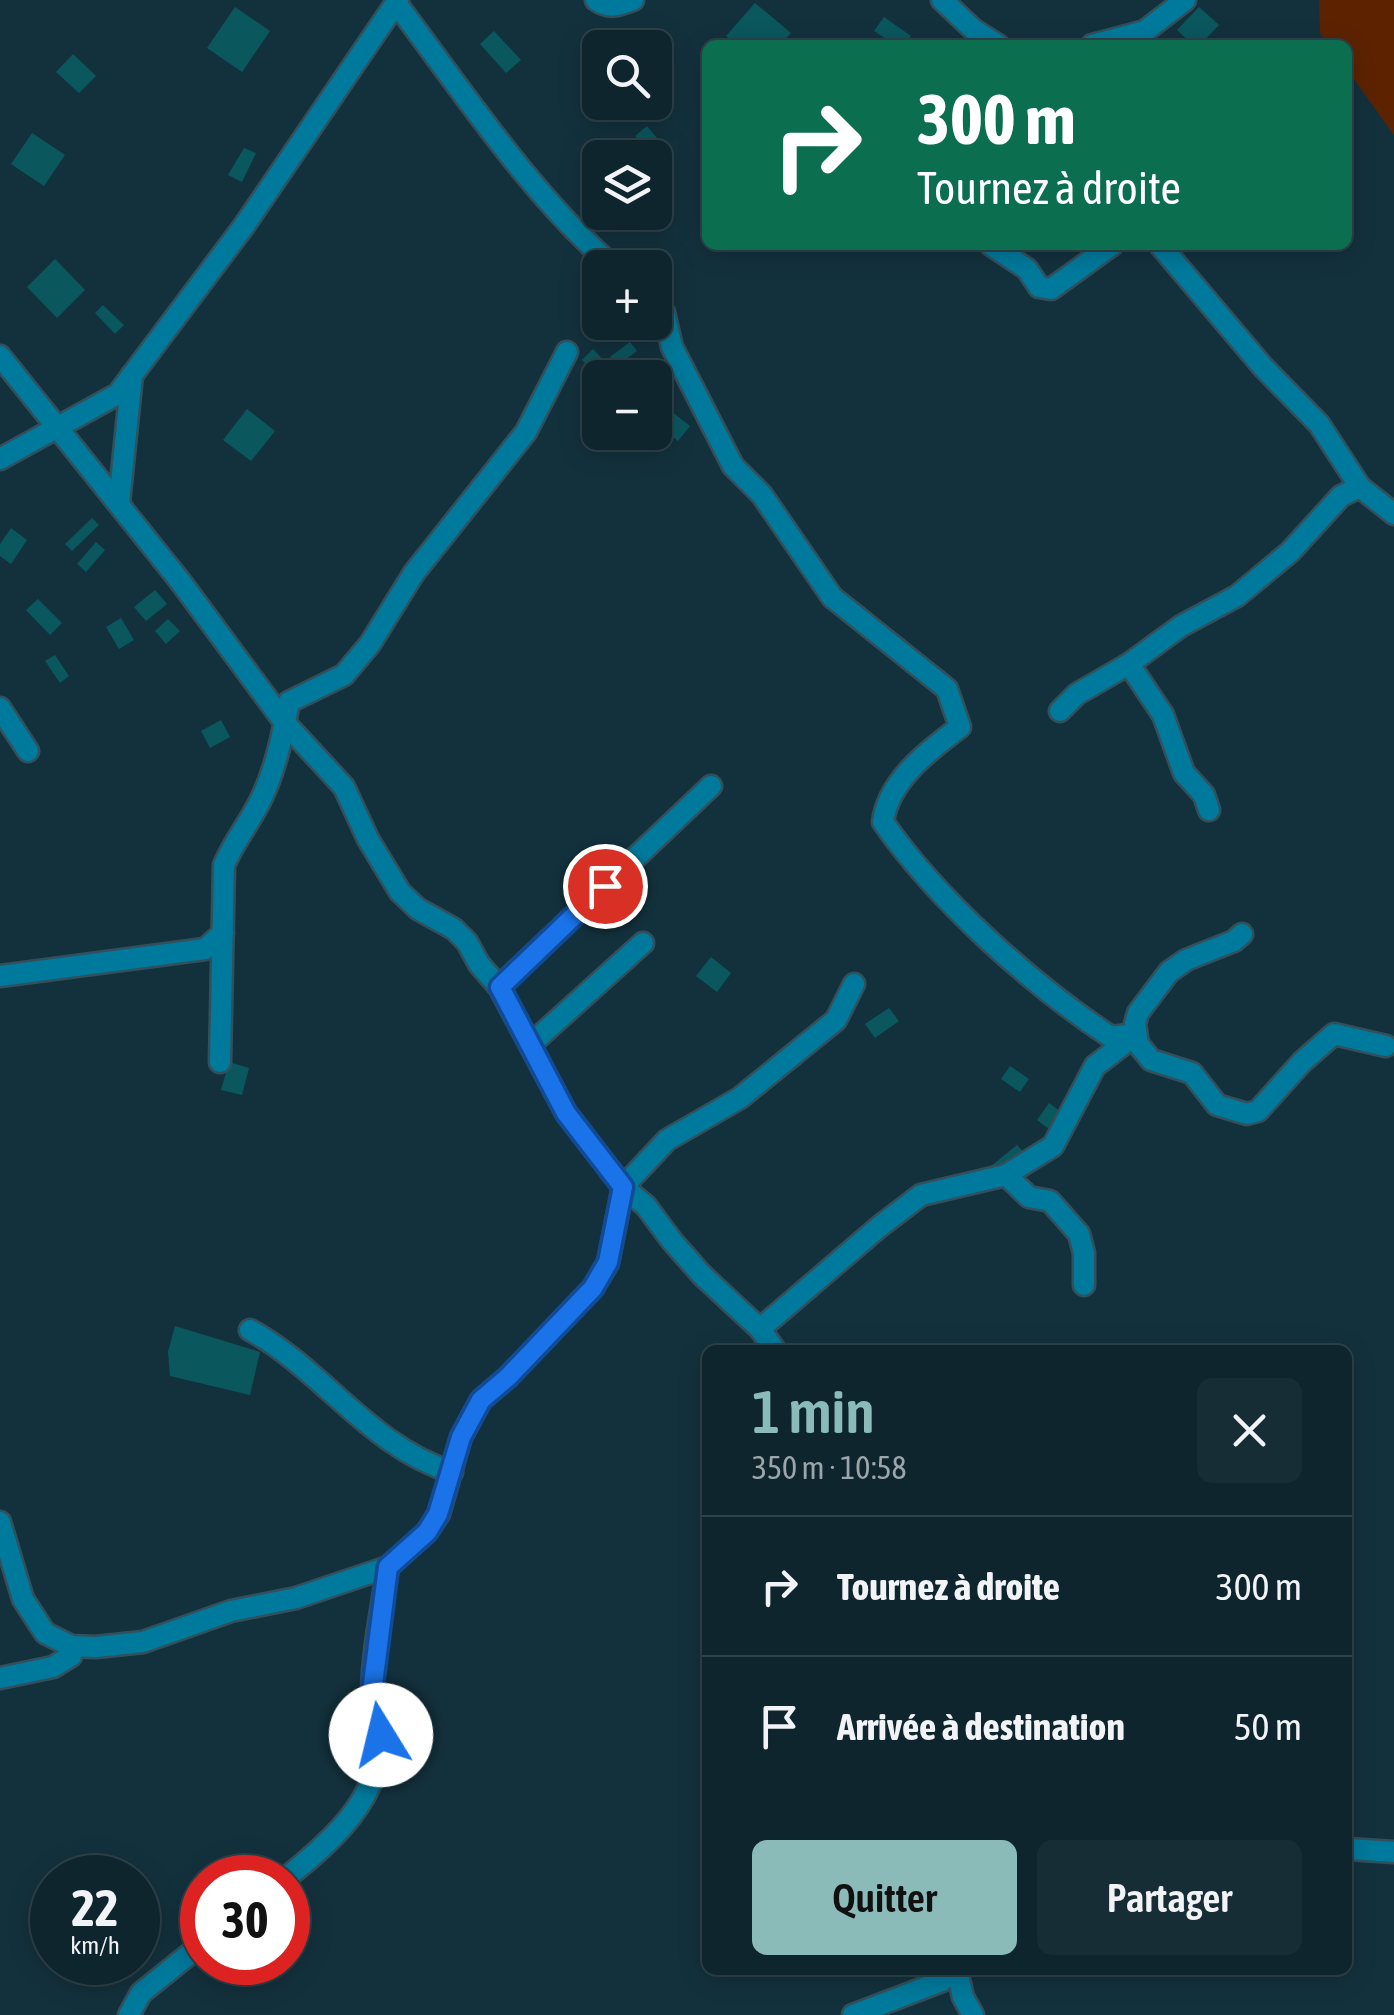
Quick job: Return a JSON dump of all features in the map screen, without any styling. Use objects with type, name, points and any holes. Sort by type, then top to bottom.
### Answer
[{"type":"street","points":[[596,0],[605,6],[632,0]]},
{"type":"street","points":[[942,0],[990,40]]},
{"type":"street","points":[[1111,40],[1146,31],[1185,0]]},
{"type":"street","points":[[0,460],[118,394],[244,226],[397,1],[492,130],[576,234],[594,250]]},
{"type":"street","points":[[998,250],[1027,269],[1039,286],[1051,289],[1105,250]]},
{"type":"street","points":[[1164,250],[1263,367],[1319,424],[1360,487],[1394,514]]},
{"type":"street","points":[[670,340],[733,466],[762,495],[832,597],[947,690],[960,727],[925,752],[885,802],[882,822],[964,915],[1066,1008],[1110,1038],[1135,1034]]},
{"type":"street","points":[[220,1062],[224,865],[234,841],[265,792],[289,702],[344,675],[370,644],[414,573],[526,432],[568,352]]},
{"type":"street","points":[[0,356],[119,502],[284,723],[344,787],[368,839],[400,892],[418,910],[454,930],[500,987],[566,1113],[623,1187],[646,1206],[702,1275],[760,1329],[771,1345]]},
{"type":"street","points":[[119,502],[132,375]]},
{"type":"street","points":[[1060,711],[1077,694],[1129,664],[1180,626],[1237,596],[1290,552],[1341,496],[1360,487]]},
{"type":"street","points":[[1129,664],[1163,716],[1184,773],[1204,796],[1209,810]]},
{"type":"street","points":[[0,708],[28,752]]},
{"type":"street","points":[[500,987],[711,786]]},
{"type":"street","points":[[0,976],[205,949],[223,933]]},
{"type":"street","points":[[1242,934],[1169,972],[1138,1014],[1135,1034],[1151,1060],[1192,1073],[1217,1105],[1248,1114],[1258,1111],[1302,1062],[1334,1034],[1386,1046]]},
{"type":"street","points":[[531,1044],[642,943]]},
{"type":"street","points":[[0,1522],[23,1599],[44,1633],[71,1646],[143,1642],[230,1611],[296,1598],[388,1567],[427,1532],[438,1514],[461,1437],[481,1400],[593,1288],[608,1262],[623,1187],[667,1140],[740,1098],[836,1020],[854,984]]},
{"type":"street","points":[[760,1329],[878,1227],[921,1196],[1006,1175],[1053,1146],[1095,1066],[1135,1034]]},
{"type":"street","points":[[1006,1175],[1030,1197],[1050,1201],[1080,1234],[1084,1284]]},
{"type":"street","points":[[250,1330],[280,1346],[375,1429],[431,1465],[452,1472]]},
{"type":"street","points":[[310,1858],[334,1839],[358,1808],[374,1776],[381,1735],[372,1692],[388,1567]]},
{"type":"street","points":[[0,1698],[5,1678],[53,1667],[71,1656],[71,1646]]},
{"type":"street","points":[[1352,1849],[1394,1852]]},
{"type":"street","points":[[129,2015],[141,1993],[180,1962]]},
{"type":"street","points":[[852,2015],[953,1975]]},
{"type":"street","points":[[957,1975],[963,1998],[973,2015]]},
{"type":"shaded area","points":[[1319,0],[1394,0],[1394,135],[1352,77],[1352,40],[1325,40],[1320,33]]},
{"type":"building","points":[[755,3],[791,33],[785,40],[731,40],[726,36]]},
{"type":"building","points":[[235,7],[270,31],[242,72],[207,48]]},
{"type":"building","points":[[1199,7],[1219,25],[1205,40],[1188,40],[1177,30]]},
{"type":"building","points":[[884,17],[911,36],[908,40],[888,40],[874,31]]},
{"type":"building","points":[[494,31],[521,60],[506,73],[480,44]]},
{"type":"building","points":[[73,54],[96,76],[79,93],[56,72]]},
{"type":"building","points":[[647,126],[658,140],[638,140],[635,136]]},
{"type":"building","points":[[32,133],[65,155],[44,186],[11,164]]},
{"type":"building","points":[[244,148],[256,153],[242,182],[228,175]]},
{"type":"building","points":[[55,259],[85,290],[57,318],[27,287]]},
{"type":"building","points":[[103,305],[124,325],[115,334],[95,313]]},
{"type":"building","points":[[630,342],[637,351],[625,360],[610,357]]},
{"type":"building","points":[[593,349],[603,360],[582,360]]},
{"type":"building","points":[[247,409],[275,431],[251,461],[223,440]]},
{"type":"building","points":[[672,412],[690,426],[678,441],[672,436]]},
{"type":"building","points":[[92,518],[99,525],[72,551],[65,544]]},
{"type":"building","points":[[11,528],[27,540],[11,564],[0,556],[0,544]]},
{"type":"building","points":[[96,542],[105,550],[86,572],[77,564]]},
{"type":"building","points":[[155,590],[167,604],[146,621],[134,607]]},
{"type":"building","points":[[38,599],[62,623],[50,635],[26,610]]},
{"type":"building","points":[[121,618],[134,640],[119,649],[106,627]]},
{"type":"building","points":[[168,619],[180,631],[166,644],[155,631]]},
{"type":"building","points":[[55,655],[69,676],[60,683],[45,661]]},
{"type":"building","points":[[221,720],[230,737],[210,748],[201,731]]},
{"type":"building","points":[[711,957],[731,973],[717,992],[696,976]]},
{"type":"building","points":[[889,1008],[899,1021],[875,1038],[865,1024]]},
{"type":"building","points":[[229,1062],[249,1068],[242,1095],[221,1090]]},
{"type":"building","points":[[1010,1066],[1029,1079],[1020,1092],[1001,1079]]},
{"type":"building","points":[[1049,1103],[1066,1116],[1053,1132],[1037,1120]]},
{"type":"building","points":[[1017,1145],[1026,1155],[999,1176],[991,1166]]},
{"type":"building","points":[[175,1326],[260,1352],[250,1395],[170,1376],[168,1352]]},
{"type":"route","points":[[381,1735],[372,1692],[388,1567],[427,1532],[438,1514],[461,1437],[481,1400],[593,1288],[608,1262],[623,1187],[566,1113],[500,987],[605,886]]}]
